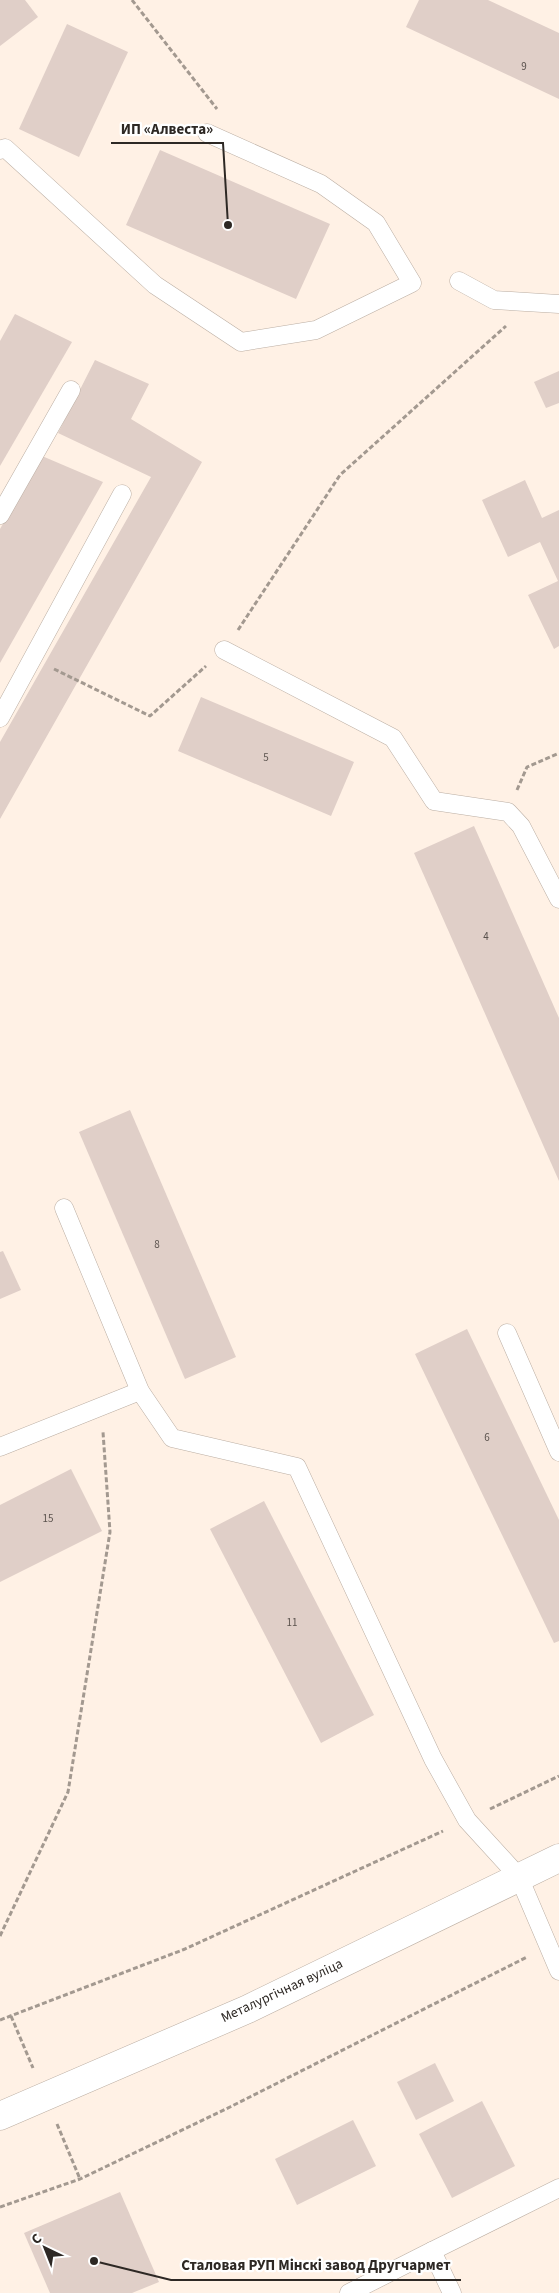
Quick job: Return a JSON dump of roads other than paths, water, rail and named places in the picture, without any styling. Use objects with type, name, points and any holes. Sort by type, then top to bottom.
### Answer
[{"type":"street","name":"Металургічная вуліца","points":[[0,2116],[248,2009],[559,1858]]},
{"type":"lane","points":[[0,150],[5,148],[155,285],[242,342],[316,330],[412,283],[376,223],[322,184],[208,133]]},
{"type":"lane","points":[[459,281],[494,300],[559,304]]},
{"type":"lane","points":[[0,515],[71,390]]},
{"type":"lane","points":[[0,718],[122,494]]},
{"type":"lane","points":[[224,650],[393,738],[434,801],[508,812],[521,826],[559,899]]},
{"type":"lane","points":[[64,1208],[140,1391],[172,1438],[297,1467],[433,1759],[467,1820],[519,1877],[559,1971]]},
{"type":"lane","points":[[507,1333],[559,1452]]},
{"type":"lane","points":[[0,1447],[140,1391]]},
{"type":"lane","points":[[349,2293],[559,2188]]},
{"type":"lane","points":[[432,2251],[452,2293]]},
{"type":"place","name":"ИП «Алвеста»","points":[[228,225]]},
{"type":"place","name":"Сталовая РУП Мінскі завод Другчармет","points":[[94,2261]]}]
